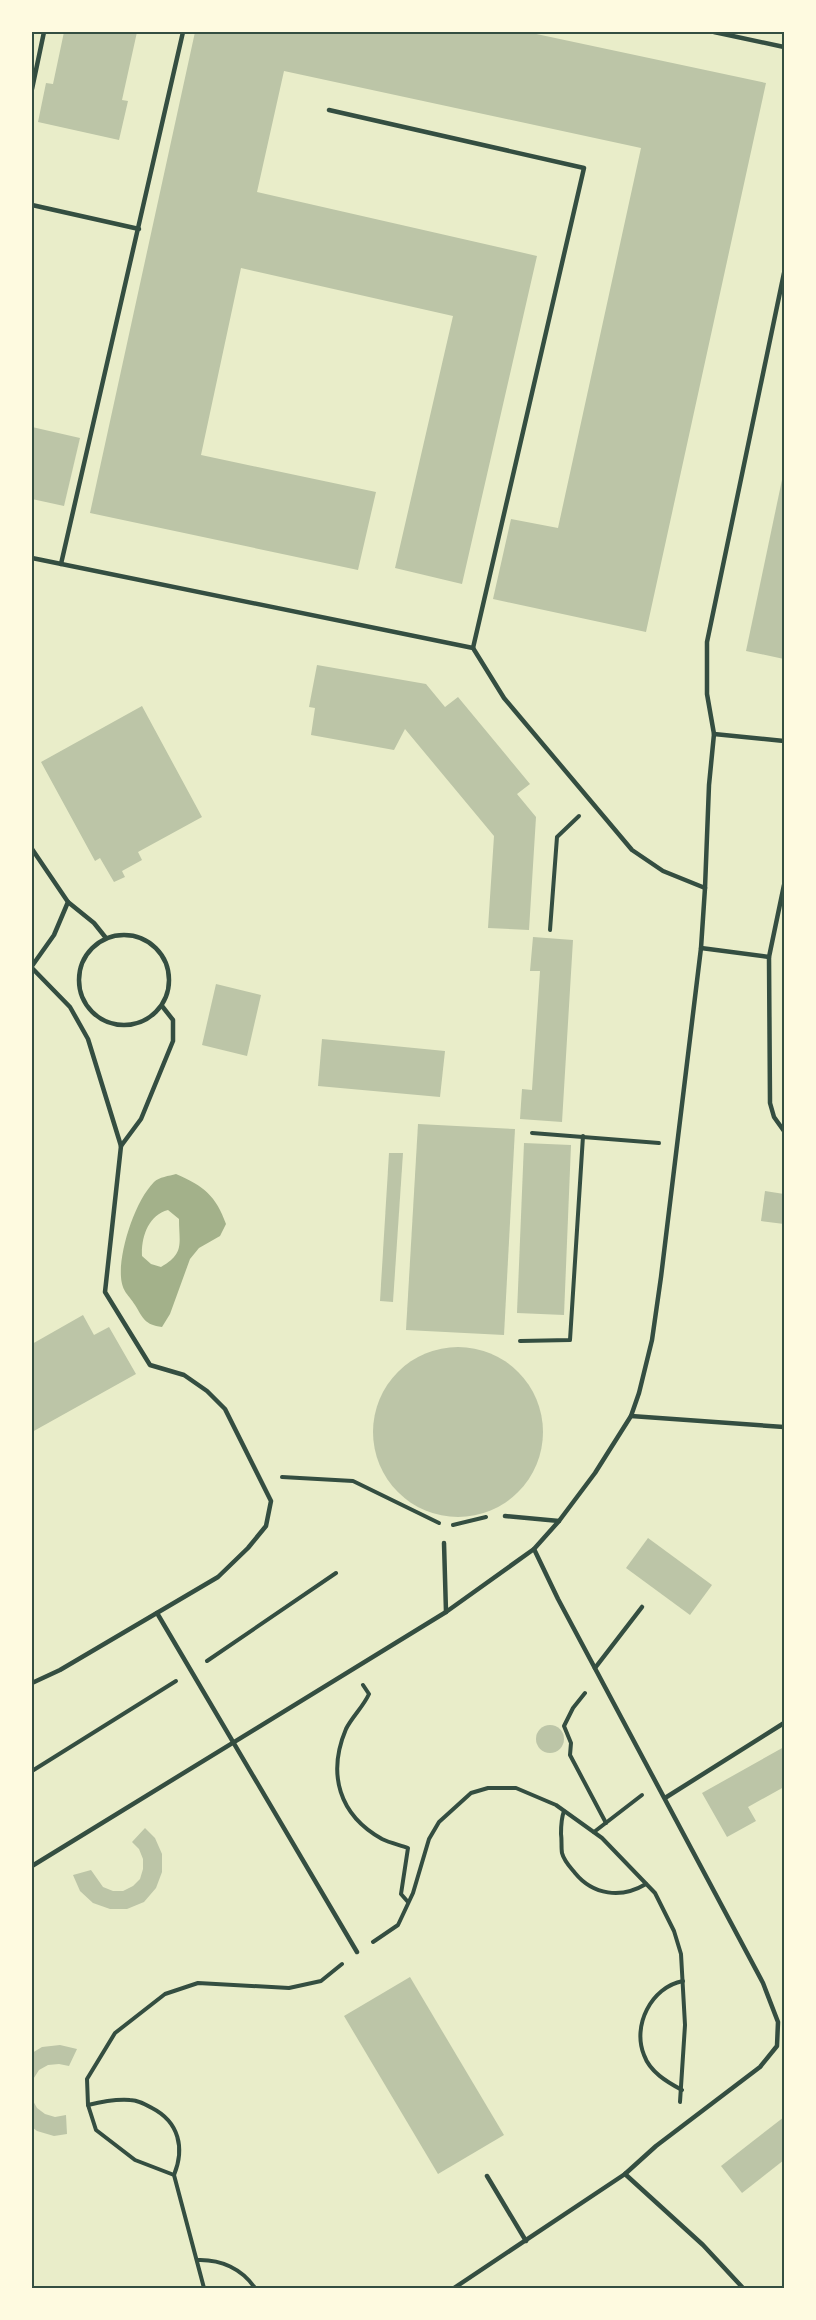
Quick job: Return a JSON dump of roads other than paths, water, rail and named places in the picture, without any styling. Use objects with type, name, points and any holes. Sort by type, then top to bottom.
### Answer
[{"type":"lane","points":[[32,89],[44,32]]},
{"type":"lane","points":[[61,564],[183,32]]},
{"type":"lane","points":[[714,32],[784,47]]},
{"type":"lane","points":[[329,110],[584,168],[473,648],[504,698],[632,850],[663,871],[705,888]]},
{"type":"lane","points":[[32,205],[139,229]]},
{"type":"lane","points":[[32,1866],[446,1612],[534,1549],[559,1521],[595,1473],[631,1416],[652,1340],[701,948],[709,785],[714,734],[707,694],[707,642],[784,273]]},
{"type":"lane","points":[[32,558],[473,648]]},
{"type":"lane","points":[[714,734],[784,741]]},
{"type":"lane","points":[[32,849],[68,902],[94,923],[106,938]]},
{"type":"lane","points":[[784,885],[769,957],[770,1103],[774,1117],[784,1131]]},
{"type":"lane","points":[[32,1683],[60,1670],[218,1577],[248,1548],[266,1526],[271,1501],[225,1409],[207,1391],[184,1375],[150,1365],[105,1292],[121,1146],[88,1039],[70,1007],[32,967],[54,935],[68,902]]},
{"type":"lane","points":[[128,934],[143,938],[157,947],[166,961],[170,975],[168,992],[162,1006],[150,1017],[136,1024],[120,1025],[105,1021],[92,1012],[83,999],[79,984],[80,968],[87,954],[98,942],[106,938],[128,934]]},
{"type":"lane","points":[[701,948],[769,957]]},
{"type":"lane","points":[[70,1007],[83,999]]},
{"type":"lane","points":[[121,1146],[141,1119],[173,1041],[173,1020],[162,1006]]},
{"type":"lane","points":[[631,1416],[784,1427]]},
{"type":"lane","points":[[505,1516],[559,1521]]},
{"type":"lane","points":[[444,1543],[446,1612]]},
{"type":"lane","points":[[454,2289],[625,2174],[760,2067],[777,2046],[778,2022],[763,1983],[534,1549]]},
{"type":"lane","points":[[595,1668],[642,1607]]},
{"type":"lane","points":[[158,1613],[357,1952]]},
{"type":"lane","points":[[665,1798],[784,1724]]},
{"type":"lane","points":[[625,2174],[703,2245],[743,2289]]},
{"type":"lane","points":[[488,2176],[526,2241]]}]
